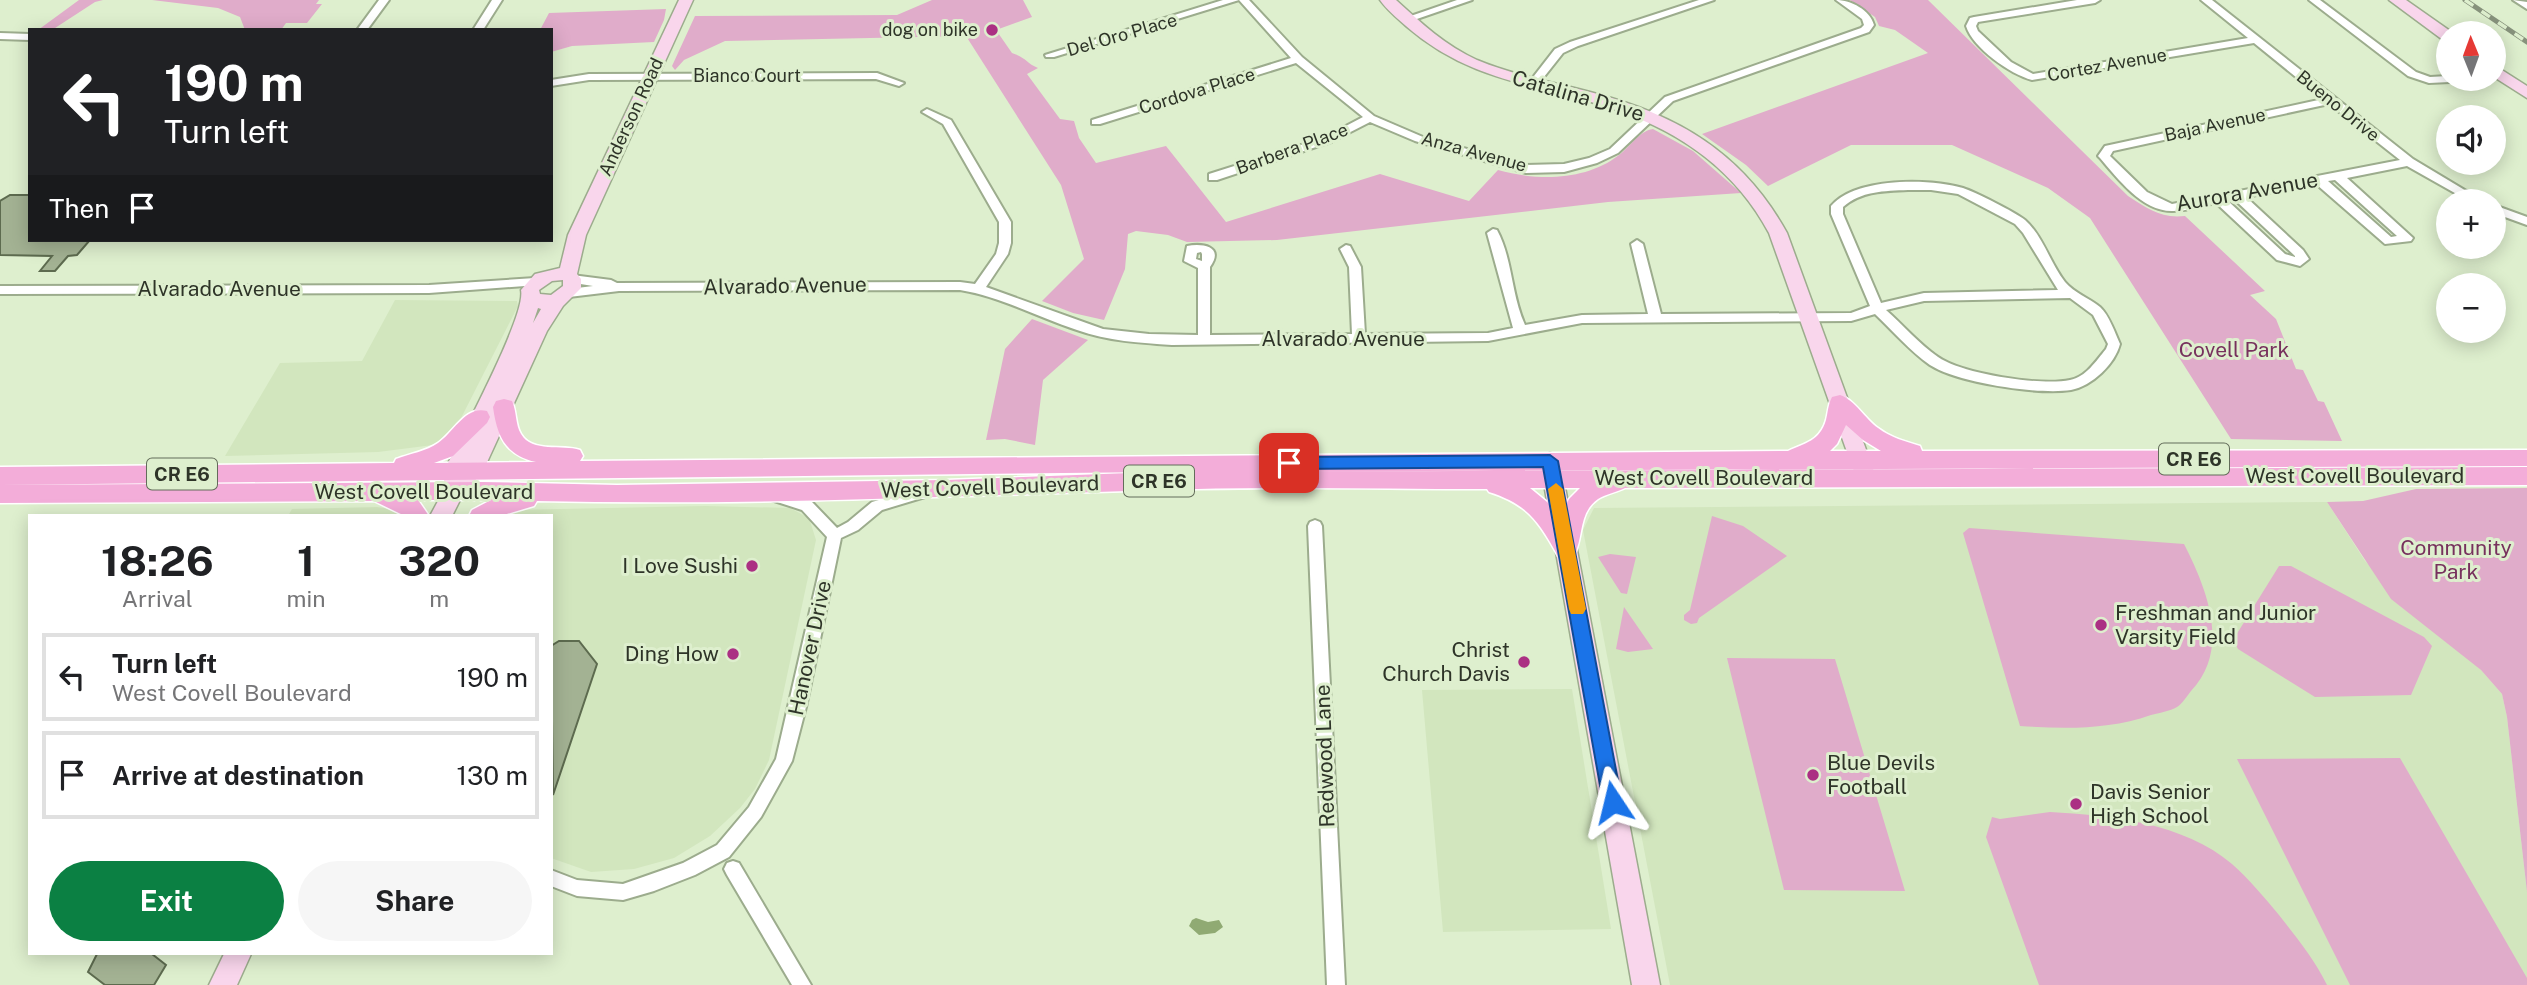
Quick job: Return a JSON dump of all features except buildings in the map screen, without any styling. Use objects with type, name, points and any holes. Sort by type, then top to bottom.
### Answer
[{"type":"main road","points":[[1839,403],[1862,430],[1881,443],[1911,452],[1967,460]]},
{"type":"main road","points":[[1765,461],[1799,455],[1828,442],[1835,429],[1839,403]]},
{"type":"main road","points":[[504,407],[505,422],[513,442],[521,450],[698,467]]},
{"type":"main road","points":[[363,483],[440,453],[461,438],[479,417]]},
{"type":"main road","name":"West Covell Boulevard","points":[[460,478],[562,494],[933,489],[1163,481],[1460,479],[1552,470],[1636,479],[1863,469],[1967,460],[2527,458]]},
{"type":"main road","name":"West Covell Boulevard","points":[[0,494],[363,483],[698,467],[1552,470],[1765,461],[1863,469],[2122,478],[2527,475]]},
{"type":"main road","name":"West Covell Boulevard","points":[[0,476],[363,483]]},
{"type":"main road","points":[[1460,479],[1511,489],[1531,498],[1543,509],[1566,549]]},
{"type":"main road","points":[[1566,549],[1571,517],[1579,502],[1608,485],[1636,479]]},
{"type":"main road","points":[[363,483],[411,507],[416,514]]},
{"type":"main road","points":[[485,514],[515,502],[562,494]]},
{"type":"street","points":[[363,28],[384,0]]},
{"type":"street","points":[[479,28],[497,0]]},
{"type":"street","name":"Anderson Road","points":[[460,478],[479,417],[520,332],[536,288],[576,235],[686,0]]},
{"type":"street","name":"Del Oro Place","points":[[1050,55],[1234,0]]},
{"type":"street","name":"Anza Avenue","points":[[1244,0],[1298,59],[1370,118],[1419,139],[1526,169],[1564,168],[1592,161],[1614,151],[1648,117],[1677,95],[1865,30],[1869,24],[1862,12],[1841,0]]},
{"type":"street","name":"Catalina Drive","points":[[1387,0],[1407,19],[1451,52],[1532,85],[1592,98],[1648,117],[1706,149],[1738,174],[1760,199],[1778,233],[1863,469]]},
{"type":"street","points":[[1407,19],[1466,0]]},
{"type":"street","points":[[1532,85],[1559,51],[1709,0]]},
{"type":"street","name":"Cortez Avenue","points":[[2095,0],[1974,20],[1971,26],[1973,32],[2001,60],[2020,74],[2032,77],[2256,40]]},
{"type":"street","name":"Bueno Drive","points":[[2206,0],[2409,163],[2456,189]]},
{"type":"street","points":[[2314,0],[2412,74],[2436,80]]},
{"type":"street","points":[[2396,0],[2436,28]]},
{"type":"street","points":[[2518,0],[2527,6]]},
{"type":"street","points":[[0,36],[28,37]]},
{"type":"street","name":"Cordova Place","points":[[1096,122],[1298,59]]},
{"type":"street","name":"Bianco Court","points":[[553,83],[575,78],[650,76],[877,76],[899,83]]},
{"type":"street","points":[[2506,78],[2527,93]]},
{"type":"street","name":"Baja Avenue","points":[[2104,156],[2109,148],[2331,100]]},
{"type":"street","points":[[927,112],[947,122],[1005,222],[1006,243],[1002,254],[979,289]]},
{"type":"street","name":"Barbera Place","points":[[1213,177],[1327,140],[1370,118]]},
{"type":"street","name":"Aurora Avenue","points":[[2104,156],[2142,196],[2157,205],[2172,208],[2409,163]]},
{"type":"street","points":[[2319,180],[2389,241],[2407,237],[2338,176]]},
{"type":"street","points":[[1915,186],[1946,187],[1961,191],[2019,221],[2058,283],[2071,294],[2098,312],[2114,344],[2112,351],[2088,377],[2071,385],[2010,384],[1950,369],[1924,353],[1877,309],[1838,214],[1838,206],[1844,199],[1861,193],[1915,186]]},
{"type":"street","points":[[2219,199],[2281,257],[2300,262],[2303,259],[2299,254],[2237,195]]},
{"type":"street","points":[[2506,213],[2527,221]]},
{"type":"street","points":[[1493,233],[1501,248],[1513,316],[1521,331]]},
{"type":"street","name":"Anderson Road","points":[[442,514],[460,478],[504,407],[533,340],[566,287],[576,235]]},
{"type":"street","points":[[1637,244],[1655,317]]},
{"type":"street","points":[[1346,248],[1355,267],[1359,339]]},
{"type":"street","points":[[1204,266],[1204,340]]},
{"type":"street","name":"Alvarado Avenue","points":[[566,287],[906,285],[979,289],[1097,332],[1137,339],[1204,340],[1488,337],[1582,319],[1851,317],[1898,302],[1953,294],[2071,294]]},
{"type":"street","points":[[566,287],[542,303],[536,288],[566,287]]},
{"type":"street","name":"Alvarado Avenue","points":[[0,290],[536,288]]},
{"type":"street","points":[[1552,470],[1646,985]]},
{"type":"street","points":[[765,492],[807,506],[835,535],[853,526],[877,506],[933,489]]},
{"type":"street","name":"Redwood Lane","points":[[1315,526],[1336,985]]},
{"type":"street","name":"Hanover Drive","points":[[553,879],[577,888],[623,892],[689,869],[723,851],[755,812],[784,761],[835,535]]},
{"type":"street","points":[[733,869],[802,985]]},
{"type":"street","points":[[223,985],[238,955]]},
{"type":"shaded area","points":[[395,300],[517,301],[518,306],[457,426],[447,438],[433,445],[378,452],[225,456],[280,363],[362,361]]},
{"type":"shaded area","name":"Davis Senior High School","points":[[2327,502],[2365,561],[2481,670],[2502,694],[2527,892],[2527,985],[1670,985],[1583,530],[1594,508]]},
{"type":"shaded area","points":[[705,506],[790,508],[809,518],[816,540],[769,760],[755,789],[740,808],[710,836],[674,858],[634,869],[591,872],[553,859],[553,514],[501,514],[512,510]]},
{"type":"shaded area","points":[[377,507],[390,509],[399,514],[289,514],[292,509]]},
{"type":"shaded area","points":[[1572,689],[1611,929],[1443,932],[1422,690]]},
{"type":"shaded area","points":[[1196,918],[1208,922],[1219,920],[1223,927],[1215,933],[1199,935],[1189,926]]},
{"type":"green space","points":[[79,0],[103,0],[95,2],[55,28],[41,28]]},
{"type":"green space","points":[[152,0],[319,0],[316,4],[322,4],[307,23],[286,23],[282,28],[244,28],[240,17],[218,8]]},
{"type":"green space","points":[[932,0],[1023,0],[1032,17],[996,30],[1012,53],[1038,68],[1027,74],[1060,119],[1074,121],[1079,138],[1096,163],[1166,146],[1226,222],[1380,174],[1469,201],[1498,170],[1545,177],[1592,170],[1606,164],[1643,133],[1653,129],[1693,151],[1741,193],[1608,202],[1277,240],[1187,242],[1168,235],[1136,231],[1128,234],[1125,269],[1104,320],[1073,313],[1042,301],[1084,259],[1061,185],[966,36],[725,41],[684,60],[675,70],[672,66],[695,16],[897,15]]},
{"type":"green space","name":"Covell Park","points":[[1850,0],[1928,0],[2128,196],[2161,214],[2185,216],[2265,291],[2250,295],[2276,319],[2296,369],[2303,370],[2318,401],[2324,402],[2342,441],[2231,439],[2090,218],[2048,188],[1952,145],[1851,145],[1768,186],[1746,165],[1702,134],[1928,53],[1895,30],[1879,26],[1875,17]]},
{"type":"green space","points":[[666,9],[654,42],[572,46],[553,51],[553,28],[541,28],[549,13]]},
{"type":"green space","points":[[1032,319],[1088,340],[1043,380],[1035,445],[1005,439],[986,440],[1005,349]]},
{"type":"green space","name":"Community Park","points":[[2527,488],[2527,892],[2502,694],[2481,670],[2391,599],[2327,502],[2363,501],[2416,489]]},
{"type":"green space","points":[[1712,516],[1743,526],[1787,556],[1699,618],[1697,623],[1691,624],[1684,620],[1684,615],[1690,610]]},
{"type":"green space","name":"Freshman and Junior Varsity Field","points":[[1969,528],[2184,544],[2207,599],[2211,619],[2210,657],[2203,674],[2181,704],[2164,712],[2103,726],[2020,726],[1963,533]]},
{"type":"green space","points":[[1610,554],[1636,557],[1627,594],[1621,593],[1598,557]]},
{"type":"green space","points":[[2279,566],[2291,566],[2424,637],[2432,646],[2411,695],[2315,697],[2238,649],[2233,640]]},
{"type":"green space","points":[[1624,607],[1653,649],[1628,652],[1616,649]]},
{"type":"green space","name":"Blue Devils Football","points":[[1727,658],[1835,659],[1905,891],[1784,890]]},
{"type":"green space","points":[[2400,758],[2527,978],[2527,985],[2350,985],[2237,759]]},
{"type":"green space","points":[[2050,812],[2145,824],[2169,830],[2213,850],[2232,864],[2279,915],[2305,949],[2327,985],[2039,985],[1986,837],[1992,817],[2000,819]]},
{"type":"railway","points":[[2465,0],[2527,42]]},
{"type":"slow traffic","points":[[1556,489],[1577,609]]},
{"type":"place","name":"dog on bike","points":[[992,30]]},
{"type":"place","name":"I Love Sushi","points":[[752,566]]},
{"type":"place","name":"Freshman and Junior Varsity Field","points":[[2101,625]]},
{"type":"place","name":"Ding How","points":[[733,654]]},
{"type":"place","name":"Christ Church Davis","points":[[1524,662]]},
{"type":"place","name":"Blue Devils Football","points":[[1813,775]]},
{"type":"place","name":"Davis Senior High School","points":[[2076,804]]},
{"type":"route","points":[[1289,463],[1550,461],[1613,802]]}]
